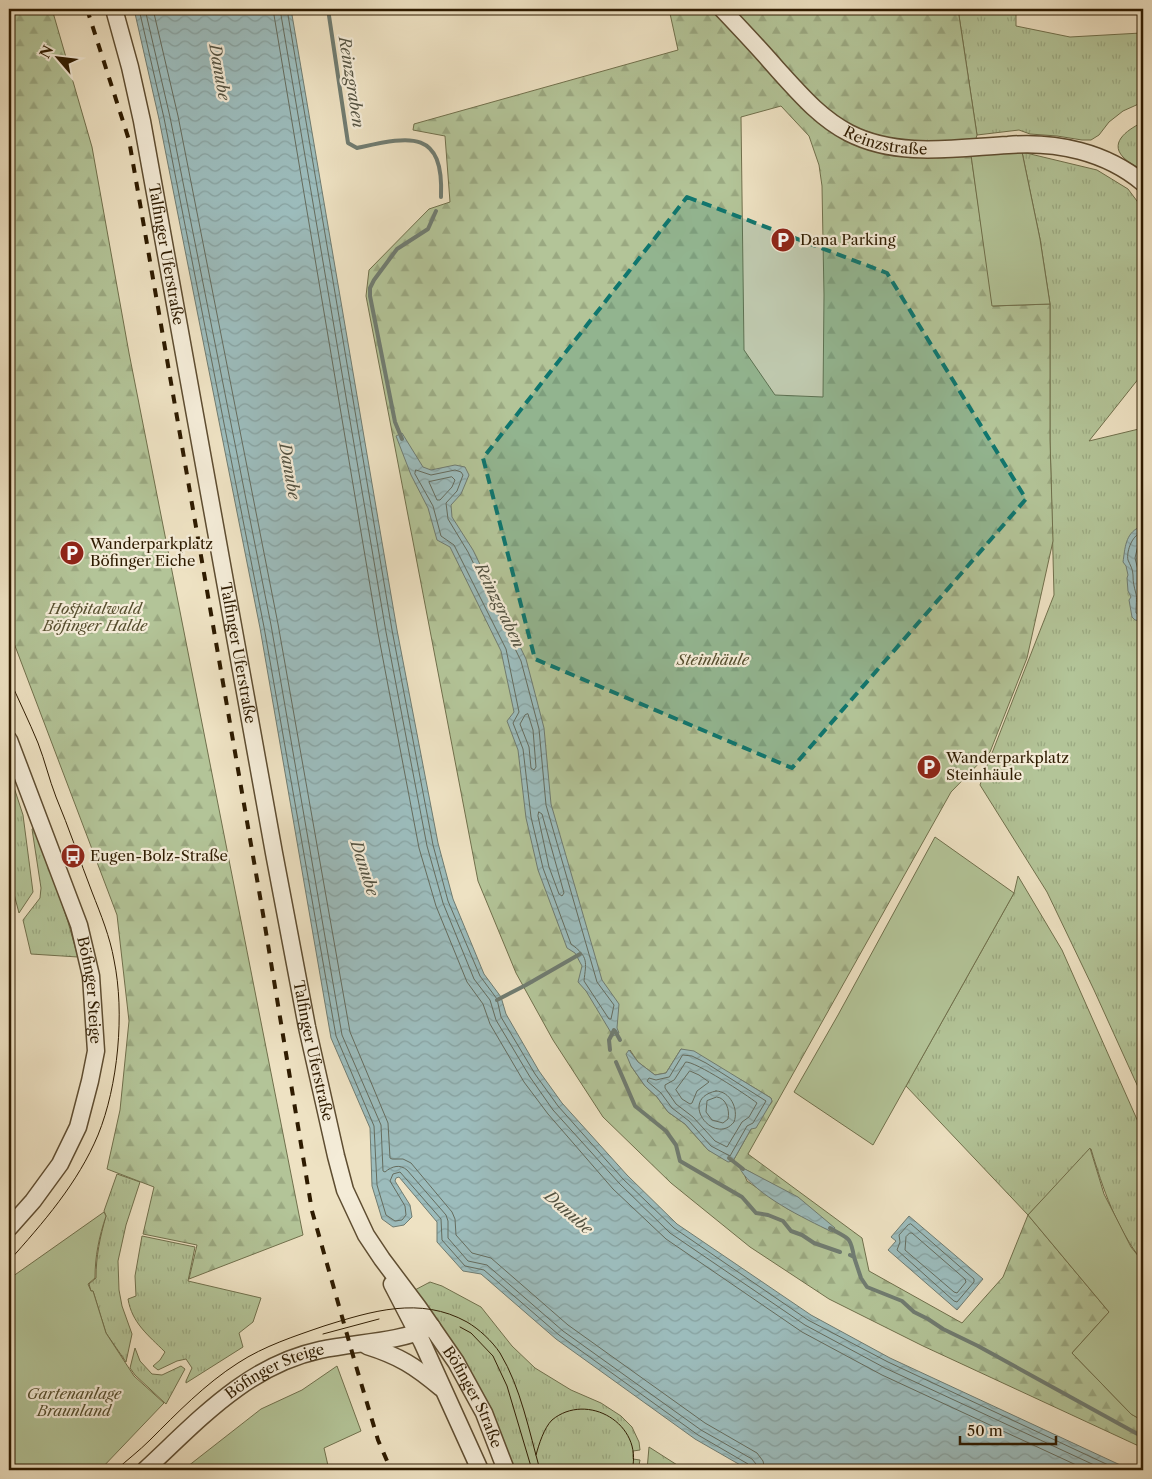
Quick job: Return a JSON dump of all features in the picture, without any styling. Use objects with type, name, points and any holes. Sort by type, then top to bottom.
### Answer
[{"type":"street","name":"Talfinger Uferstraße","points":[[114,9],[142,121],[307,1027],[336,1156],[345,1190],[366,1235],[424,1330]]},
{"type":"street","name":"Reinzstraße","points":[[722,9],[799,94],[820,114],[850,133],[878,144],[900,149],[947,149],[1010,144],[1065,147],[1100,156],[1134,175],[1143,183]]},
{"type":"street","name":"Böfinger Steige","points":[[9,740],[79,924],[91,976],[96,1051],[78,1127],[60,1164],[33,1201],[9,1228]]},
{"type":"street","name":"Böfinger Steige","points":[[145,1470],[216,1404],[243,1383],[271,1367],[319,1350],[401,1338],[424,1330]]},
{"type":"street","name":"Böfinger Straße","points":[[424,1330],[445,1392],[480,1470]]},
{"type":"street","name":"Böfinger Straße","points":[[424,1330],[468,1382],[484,1413],[504,1465]]},
{"type":"street","points":[[363,1344],[390,1353],[410,1363],[445,1392]]},
{"type":"street","points":[[480,1470],[486,1462],[494,1460],[504,1465]]},
{"type":"highlighted area","points":[[687,197],[887,273],[1026,499],[792,768],[535,659],[483,458]]},
{"type":"green space","name":"Hospitalwald Böfinger Halde","points":[[9,9],[52,9],[92,147],[129,353],[303,1235],[189,1279],[197,1245],[143,1234],[154,1187],[107,1169],[120,1110],[129,1021],[117,915],[9,630]]},
{"type":"green space","name":"Steinhäule","points":[[669,9],[958,9],[977,135],[971,155],[993,306],[1050,304],[1050,440],[1053,541],[1027,658],[990,752],[951,792],[748,1154],[862,1238],[869,1271],[962,1323],[1003,1277],[1028,1215],[1109,1312],[1072,1353],[1131,1414],[1143,1421],[1143,1448],[923,1346],[829,1299],[750,1247],[671,1183],[603,1117],[553,1040],[516,973],[478,881],[366,296],[369,270],[429,209],[450,202],[445,136],[413,130],[414,124],[678,50]],"holes":[[[781,106],[809,136],[819,165],[822,186],[824,295],[823,397],[775,395],[744,350],[741,117]],[[681,1049],[743,1081],[771,1098],[772,1102],[751,1129],[733,1161],[708,1150],[685,1124],[668,1112],[657,1097],[645,1086],[631,1066],[630,1050],[638,1062],[655,1075],[666,1073]],[[741,1167],[833,1232],[788,1209],[747,1181]]]},
{"type":"green space","points":[[958,9],[1016,9],[1016,26],[1070,37],[1141,33],[1143,36],[1143,102],[1123,111],[1109,122],[1099,135],[1091,140],[1030,134],[1019,130],[977,135]]},
{"type":"green space","points":[[1143,122],[1143,171],[1125,159],[1118,146],[1127,131]]},
{"type":"green space","points":[[1022,152],[1097,170],[1128,189],[1143,209],[1143,373],[1089,441],[1143,428],[1143,1098],[1047,892],[980,785],[981,782],[977,776],[982,770],[985,771],[1054,595],[1050,440],[1050,304],[1040,239]]},
{"type":"green space","points":[[1022,152],[1040,239],[1050,304],[992,306],[971,155]]},
{"type":"green space","points":[[9,772],[23,815],[33,892],[19,913],[9,875]]},
{"type":"green space","points":[[37,827],[78,957],[31,954],[23,920],[40,898],[41,888],[32,829]]},
{"type":"green space","points":[[935,837],[1014,893],[873,1145],[794,1092]]},
{"type":"green space","points":[[1018,876],[1062,950],[1143,1133],[1143,1262],[1125,1236],[1111,1208],[1091,1149],[1028,1215],[906,1086],[1014,893]]},
{"type":"green space","points":[[1090,1148],[1104,1194],[1131,1247],[1143,1262],[1143,1421],[1131,1414],[1072,1353],[1109,1312],[1028,1215]]},
{"type":"green space","points":[[117,1174],[140,1182],[126,1225],[118,1261],[119,1290],[122,1306],[132,1334],[126,1362],[106,1333],[89,1284],[96,1278],[99,1247],[106,1216],[104,1211]]},
{"type":"green space","name":"Gartenanlage Braunland","points":[[104,1212],[106,1216],[98,1247],[95,1278],[88,1284],[91,1291],[93,1291],[106,1333],[134,1376],[164,1403],[100,1470],[9,1470],[9,1279]]},
{"type":"green space","points":[[142,1236],[195,1247],[188,1281],[261,1298],[253,1322],[239,1333],[243,1347],[186,1383],[192,1368],[186,1359],[158,1370],[153,1366],[165,1352],[137,1322],[130,1307],[128,1299],[136,1296],[135,1276]]},
{"type":"green space","points":[[430,1282],[442,1286],[481,1307],[512,1346],[535,1368],[571,1390],[601,1403],[621,1416],[632,1427],[639,1442],[640,1450],[633,1451],[633,1459],[640,1460],[638,1470],[513,1470],[413,1291]]},
{"type":"green space","points":[[135,1348],[140,1361],[152,1374],[162,1375],[181,1366],[185,1369],[166,1404],[130,1368]]},
{"type":"green space","points":[[337,1366],[361,1431],[324,1448],[329,1470],[183,1470],[261,1409],[302,1390]]},
{"type":"green space","points":[[649,1447],[685,1470],[647,1470]]},
{"type":"water","name":"Danube","points":[[134,9],[291,9],[397,630],[438,843],[453,899],[484,974],[501,997],[506,1014],[539,1071],[562,1103],[627,1175],[677,1224],[811,1315],[890,1358],[1131,1470],[749,1470],[695,1439],[556,1339],[481,1274],[463,1271],[437,1242],[437,1222],[399,1177],[395,1181],[410,1205],[412,1217],[404,1225],[393,1227],[382,1219],[372,1186],[370,1128],[331,1038],[260,628],[159,119]]},
{"type":"water","points":[[402,433],[423,467],[431,470],[455,465],[465,467],[469,475],[461,494],[451,505],[452,517],[473,550],[526,659],[544,728],[551,804],[602,980],[619,1004],[617,1028],[619,1033],[613,1036],[586,991],[578,982],[582,966],[575,953],[567,948],[538,870],[526,818],[518,750],[507,721],[514,712],[501,651],[450,547],[437,540],[428,508],[411,475],[396,436]]},
{"type":"water","points":[[1143,527],[1143,619],[1141,621],[1135,620],[1132,617],[1129,600],[1131,597],[1128,591],[1128,575],[1123,562],[1125,547],[1129,537],[1131,533]]},
{"type":"water","points":[[681,1049],[694,1051],[771,1098],[772,1101],[756,1128],[751,1129],[733,1161],[728,1162],[708,1150],[685,1124],[668,1112],[657,1097],[645,1086],[631,1066],[626,1054],[629,1050],[638,1062],[655,1075],[666,1073]]},
{"type":"water","points":[[741,1167],[798,1197],[835,1228],[832,1232],[769,1197],[747,1179],[740,1169]]},
{"type":"water","points":[[909,1216],[983,1279],[957,1310],[888,1250],[896,1241],[891,1237]]},
{"type":"waterway","name":"Reinzgraben","points":[[328,9],[348,143],[357,148],[392,141],[407,140],[419,142],[429,148],[436,158],[440,174],[441,197]]},
{"type":"waterway","name":"Reinzgraben","points":[[402,439],[395,422],[370,288],[397,249],[428,229],[436,211]]},
{"type":"waterway","name":"Reinzgraben","points":[[497,1000],[580,954]]},
{"type":"waterway","points":[[610,1050],[609,1040],[614,1030]]},
{"type":"waterway","points":[[615,1031],[620,1040]]},
{"type":"waterway","points":[[616,1062],[635,1106],[666,1131],[676,1145],[680,1161],[742,1197],[756,1213],[783,1221],[791,1231],[802,1235],[814,1243],[840,1252]]},
{"type":"waterway","points":[[729,1158],[743,1169]]},
{"type":"waterway","points":[[830,1228],[847,1238],[851,1244],[854,1257]]},
{"type":"waterway","points":[[850,1255],[854,1257],[861,1278],[867,1287],[902,1301],[914,1312],[943,1329],[978,1346],[1143,1437]]},
{"type":"tram line","points":[[9,678],[38,743],[108,934],[119,1003],[118,1049],[115,1072],[105,1116],[98,1135],[90,1153],[59,1202],[9,1261]]},
{"type":"tram line","points":[[116,1470],[203,1389],[226,1371],[258,1351],[360,1315],[378,1311],[414,1308],[449,1314],[467,1322],[485,1336],[497,1349],[507,1366],[519,1395],[540,1470]]},
{"type":"tram line","points":[[323,1334],[379,1319]]},
{"type":"tram line","points":[[460,1327],[471,1333],[493,1356],[507,1386],[532,1470]]},
{"type":"tram line","points":[[536,1455],[544,1432],[552,1420],[566,1412],[581,1409],[596,1411],[610,1417],[621,1426],[629,1439],[633,1453],[632,1470]]},
{"type":"railway","points":[[87,9],[129,140],[262,908],[312,1211],[378,1440],[391,1470]]},
{"type":"place","name":"Dana Parking","points":[[783,240]]},
{"type":"place","name":"Wanderparkplatz Böfinger Eiche","points":[[72,553]]},
{"type":"place","name":"Wanderparkplatz Steinhäule","points":[[929,767]]},
{"type":"place","name":"Eugen-Bolz-Straße","points":[[73,856]]}]
